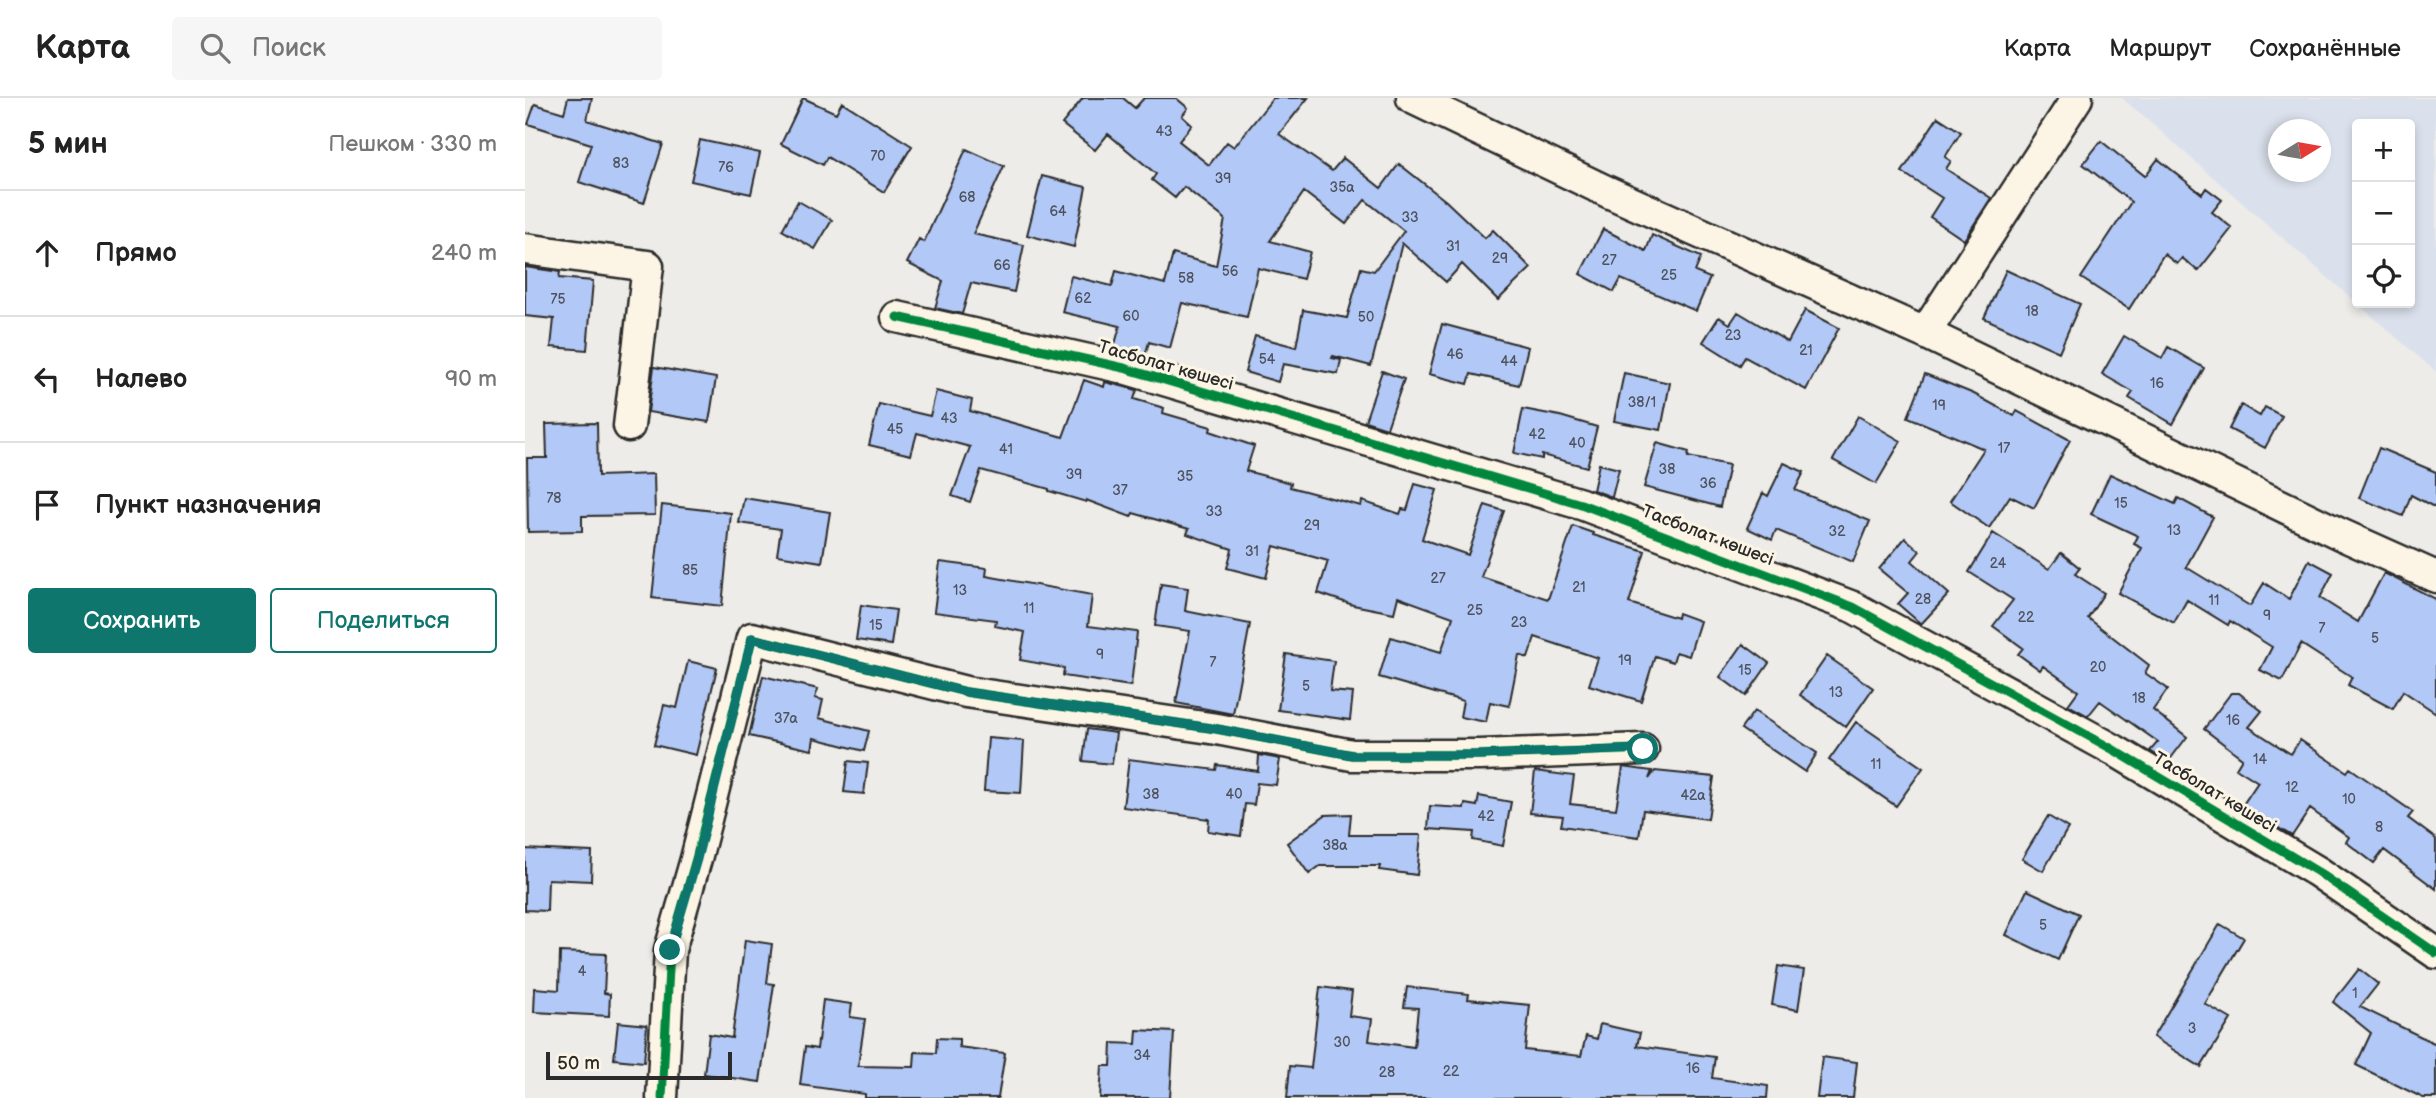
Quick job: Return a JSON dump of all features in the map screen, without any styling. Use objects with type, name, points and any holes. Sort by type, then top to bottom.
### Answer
[{"type":"street","points":[[1412,98],[1621,198],[1924,333],[2340,534],[2436,577]]},
{"type":"street","points":[[1924,333],[2077,98]]},
{"type":"street","points":[[525,249],[648,266],[629,426]]},
{"type":"street","name":"Тасболат көшесі","points":[[897,317],[1125,368],[1581,504],[1853,607],[2126,757],[2318,872],[2436,953]]},
{"type":"street","points":[[661,1098],[670,950],[697,859],[752,638],[966,692],[1217,729],[1352,755],[1480,755],[1643,749]]},
{"type":"shaded area","points":[[2122,98],[2436,98],[2436,372],[2363,308],[2415,308],[2415,119],[2352,119],[2352,299]]},
{"type":"building","points":[[568,98],[592,98],[587,120],[663,144],[644,203],[579,182],[591,144],[528,124],[535,104],[564,113]]},
{"type":"building","points":[[803,98],[836,113],[842,102],[912,146],[884,192],[827,157],[823,165],[781,144]]},
{"type":"building","points":[[1083,98],[1123,98],[1135,108],[1144,98],[1176,98],[1188,108],[1182,116],[1192,125],[1179,141],[1209,165],[1227,142],[1234,147],[1273,98],[1308,98],[1279,134],[1332,171],[1343,158],[1381,188],[1399,164],[1446,201],[1485,238],[1493,230],[1531,268],[1498,300],[1462,264],[1446,282],[1402,243],[1371,366],[1333,356],[1332,358],[1341,360],[1338,374],[1283,364],[1278,382],[1245,372],[1255,336],[1296,347],[1303,310],[1347,318],[1361,268],[1374,271],[1404,231],[1365,200],[1346,224],[1304,192],[1270,241],[1310,252],[1303,279],[1258,268],[1247,317],[1182,303],[1170,348],[1149,342],[1145,356],[1114,348],[1120,326],[1062,312],[1071,276],[1112,286],[1116,271],[1165,284],[1173,254],[1216,266],[1225,219],[1184,187],[1175,198],[1152,180],[1156,174],[1108,134],[1095,150],[1062,124]]},
{"type":"building","points":[[1938,117],[1961,132],[1945,157],[1951,161],[1946,169],[1991,198],[1964,240],[1930,217],[1942,198],[1902,172]]},
{"type":"building","points":[[700,140],[760,153],[751,194],[691,181]]},
{"type":"building","points":[[2101,141],[2145,176],[2158,159],[2202,194],[2206,188],[2222,200],[2212,212],[2232,228],[2198,271],[2182,258],[2177,264],[2164,254],[2129,309],[2081,278],[2131,202],[2083,164]]},
{"type":"building","points":[[966,149],[1004,166],[973,234],[1024,245],[1014,292],[971,283],[962,314],[935,308],[943,281],[907,263],[919,239],[924,242]]},
{"type":"building","points":[[1042,176],[1086,187],[1074,247],[1027,235]]},
{"type":"building","points":[[798,201],[832,220],[815,249],[782,230]]},
{"type":"building","points":[[1603,229],[1646,251],[1652,235],[1701,257],[1695,272],[1710,278],[1696,311],[1621,279],[1614,292],[1580,274]]},
{"type":"building","points":[[525,267],[560,272],[559,278],[593,281],[587,350],[551,347],[554,319],[525,316]]},
{"type":"building","points":[[2006,270],[2080,304],[2059,352],[1984,318]]},
{"type":"building","points":[[1805,310],[1839,328],[1806,390],[1745,357],[1740,365],[1703,342],[1719,317],[1730,324],[1738,312],[1788,342]]},
{"type":"building","points":[[1442,324],[1528,347],[1519,385],[1471,374],[1468,384],[1429,374]]},
{"type":"building","points":[[2124,336],[2162,358],[2168,347],[2204,368],[2173,424],[2129,398],[2133,392],[2102,374]]},
{"type":"building","points":[[654,367],[716,378],[709,422],[648,412]]},
{"type":"building","points":[[1382,371],[1404,379],[1387,428],[1365,421]]},
{"type":"building","points":[[1624,373],[1670,383],[1661,430],[1614,421]]},
{"type":"building","points":[[1925,374],[1974,394],[2014,416],[2017,411],[2070,440],[2034,508],[2010,496],[1989,528],[1950,501],[1984,449],[1908,417]]},
{"type":"building","points":[[1084,380],[1104,387],[1105,382],[1137,390],[1134,399],[1164,408],[1163,413],[1211,427],[1210,431],[1254,446],[1246,471],[1291,483],[1290,487],[1361,506],[1362,501],[1400,514],[1402,509],[1407,510],[1415,484],[1437,490],[1422,539],[1468,555],[1485,505],[1504,511],[1481,577],[1548,599],[1573,526],[1645,551],[1629,603],[1677,618],[1678,613],[1700,621],[1689,656],[1676,652],[1673,662],[1655,656],[1641,701],[1589,685],[1598,658],[1535,637],[1528,658],[1519,655],[1509,706],[1490,702],[1486,722],[1460,717],[1463,701],[1379,677],[1391,637],[1441,652],[1453,617],[1398,597],[1394,613],[1353,605],[1318,593],[1328,561],[1274,546],[1266,578],[1227,568],[1232,549],[1187,534],[1189,529],[1133,513],[1131,517],[1086,500],[981,470],[970,502],[952,496],[970,447],[917,433],[911,455],[869,445],[879,404],[930,416],[936,391],[972,400],[970,411],[1063,437]]},
{"type":"building","points":[[2241,405],[2260,416],[2265,407],[2282,416],[2265,448],[2229,429]]},
{"type":"building","points":[[1523,409],[1597,427],[1587,467],[1542,455],[1542,459],[1514,453]]},
{"type":"building","points":[[1858,416],[1901,441],[1876,484],[1833,460]]},
{"type":"building","points":[[597,423],[598,476],[654,474],[655,515],[582,516],[582,531],[528,532],[527,458],[547,458],[546,424]]},
{"type":"building","points":[[1657,443],[1689,452],[1688,457],[1729,465],[1720,507],[1644,487]]},
{"type":"building","points":[[2379,448],[2436,472],[2436,508],[2411,495],[2403,516],[2359,498]]},
{"type":"building","points":[[1784,463],[1804,472],[1795,490],[1870,521],[1853,562],[1776,530],[1772,540],[1747,528],[1763,493],[1768,496]]},
{"type":"building","points":[[1599,464],[1619,469],[1612,497],[1593,490]]},
{"type":"building","points":[[2110,474],[2175,504],[2178,498],[2213,517],[2186,567],[2250,606],[2264,583],[2289,599],[2309,560],[2333,573],[2320,598],[2358,622],[2384,573],[2436,599],[2436,713],[2403,691],[2393,709],[2348,685],[2352,677],[2301,644],[2282,681],[2260,670],[2272,647],[2230,621],[2228,625],[2187,600],[2174,623],[2118,593],[2142,548],[2134,544],[2138,536],[2091,514]]},
{"type":"building","points":[[744,498],[830,512],[822,562],[777,555],[781,529],[739,523]]},
{"type":"building","points":[[662,505],[731,513],[722,606],[652,598]]},
{"type":"building","points":[[1993,533],[2049,569],[2061,553],[2080,568],[2075,574],[2104,593],[2088,618],[2149,665],[2145,673],[2168,689],[2153,710],[2187,737],[2168,762],[2150,751],[2158,742],[2100,701],[2088,716],[2068,705],[2078,691],[2043,666],[2040,670],[2018,654],[2023,648],[1993,626],[2013,600],[1969,572]]},
{"type":"building","points":[[1905,538],[1920,551],[1912,561],[1949,594],[1921,624],[1898,604],[1908,593],[1879,569]]},
{"type":"building","points":[[940,562],[987,568],[986,576],[1092,595],[1088,626],[1137,632],[1131,686],[1063,676],[1064,668],[1020,660],[1025,632],[995,626],[996,620],[934,612]]},
{"type":"building","points":[[1161,584],[1188,588],[1185,611],[1250,624],[1233,714],[1176,703],[1190,631],[1155,626]]},
{"type":"building","points":[[861,605],[896,610],[891,645],[856,640]]},
{"type":"building","points":[[1743,644],[1769,663],[1746,696],[1720,677]]},
{"type":"building","points":[[1286,654],[1334,661],[1330,691],[1353,693],[1350,720],[1278,710]]},
{"type":"building","points":[[1827,656],[1873,688],[1846,727],[1800,695]]},
{"type":"building","points":[[688,661],[717,668],[696,755],[654,745],[664,705],[677,708]]},
{"type":"building","points":[[763,676],[818,689],[815,698],[823,700],[819,718],[869,731],[864,751],[814,738],[812,750],[749,736]]},
{"type":"building","points":[[2231,693],[2239,693],[2262,711],[2249,727],[2291,754],[2300,740],[2347,772],[2350,768],[2413,812],[2408,818],[2436,839],[2436,889],[2384,850],[2374,863],[2346,842],[2349,837],[2310,809],[2292,836],[2242,806],[2258,782],[2236,768],[2242,758],[2204,729]]},
{"type":"building","points":[[1754,711],[1817,753],[1805,772],[1741,729]]},
{"type":"building","points":[[1856,722],[1923,768],[1896,806],[1829,760]]},
{"type":"building","points":[[1087,729],[1116,733],[1112,764],[1083,761]]},
{"type":"building","points":[[988,738],[1024,741],[1021,793],[984,791]]},
{"type":"building","points":[[1259,755],[1280,759],[1276,785],[1257,783],[1254,805],[1245,804],[1241,836],[1208,831],[1209,819],[1123,807],[1129,759],[1216,770],[1217,765],[1258,771]]},
{"type":"building","points":[[848,761],[868,763],[864,794],[844,792]]},
{"type":"building","points":[[1623,767],[1652,771],[1649,779],[1655,771],[1714,777],[1708,819],[1643,810],[1639,837],[1561,826],[1563,816],[1530,813],[1535,771],[1574,776],[1570,804],[1616,809]]},
{"type":"building","points":[[1479,796],[1511,802],[1503,846],[1473,840],[1474,832],[1428,829],[1430,806],[1477,806]]},
{"type":"building","points":[[1351,814],[1349,835],[1421,835],[1417,875],[1379,870],[1380,866],[1320,866],[1309,874],[1287,843],[1325,815]]},
{"type":"building","points":[[2048,816],[2068,828],[2043,871],[2022,859]]},
{"type":"building","points":[[525,849],[592,852],[591,881],[548,879],[547,911],[525,910]]},
{"type":"building","points":[[2027,890],[2079,914],[2058,960],[2006,935]]},
{"type":"building","points":[[2220,924],[2244,938],[2205,1004],[2231,1019],[2201,1067],[2153,1037]]},
{"type":"building","points":[[745,940],[772,944],[767,983],[774,984],[760,1082],[704,1074],[709,1034],[732,1038]]},
{"type":"building","points":[[560,952],[606,954],[604,993],[610,994],[609,1016],[534,1012],[535,988],[559,990]]},
{"type":"building","points":[[1778,966],[1804,970],[1798,1010],[1772,1005]]},
{"type":"building","points":[[2359,969],[2378,984],[2360,1007],[2436,1044],[2436,1098],[2423,1098],[2356,1065],[2371,1033],[2333,1002]]},
{"type":"building","points":[[1320,987],[1352,991],[1349,1016],[1372,1019],[1369,1041],[1414,1047],[1418,1008],[1404,1007],[1407,987],[1469,994],[1468,999],[1530,1005],[1525,1050],[1581,1056],[1586,1036],[1597,1039],[1600,1024],[1640,1033],[1637,1046],[1715,1057],[1712,1078],[1768,1086],[1767,1098],[1287,1098],[1290,1066],[1311,1068]]},
{"type":"building","points":[[823,1000],[852,1004],[850,1017],[865,1019],[858,1066],[914,1067],[915,1052],[936,1053],[937,1038],[959,1039],[959,1047],[1005,1053],[998,1098],[865,1098],[865,1094],[800,1085],[805,1047],[817,1049]]},
{"type":"building","points":[[618,1022],[647,1025],[644,1062],[614,1059]]},
{"type":"building","points":[[1137,1030],[1174,1032],[1170,1098],[1100,1098],[1102,1066],[1111,1066],[1112,1043],[1136,1044]]},
{"type":"building","points":[[1822,1057],[1857,1062],[1853,1098],[1817,1098]]},
{"type":"cycle path","points":[[897,317],[1124,368],[1581,504],[1853,607],[2114,750],[2318,872],[2436,953]]},
{"type":"cycle path","points":[[662,1098],[670,950],[752,638],[966,692],[1217,729],[1352,755],[1480,755],[1643,749]]},
{"type":"route","points":[[670,950],[697,859],[752,638],[966,692],[1217,729],[1352,755],[1480,755],[1643,749]]}]
